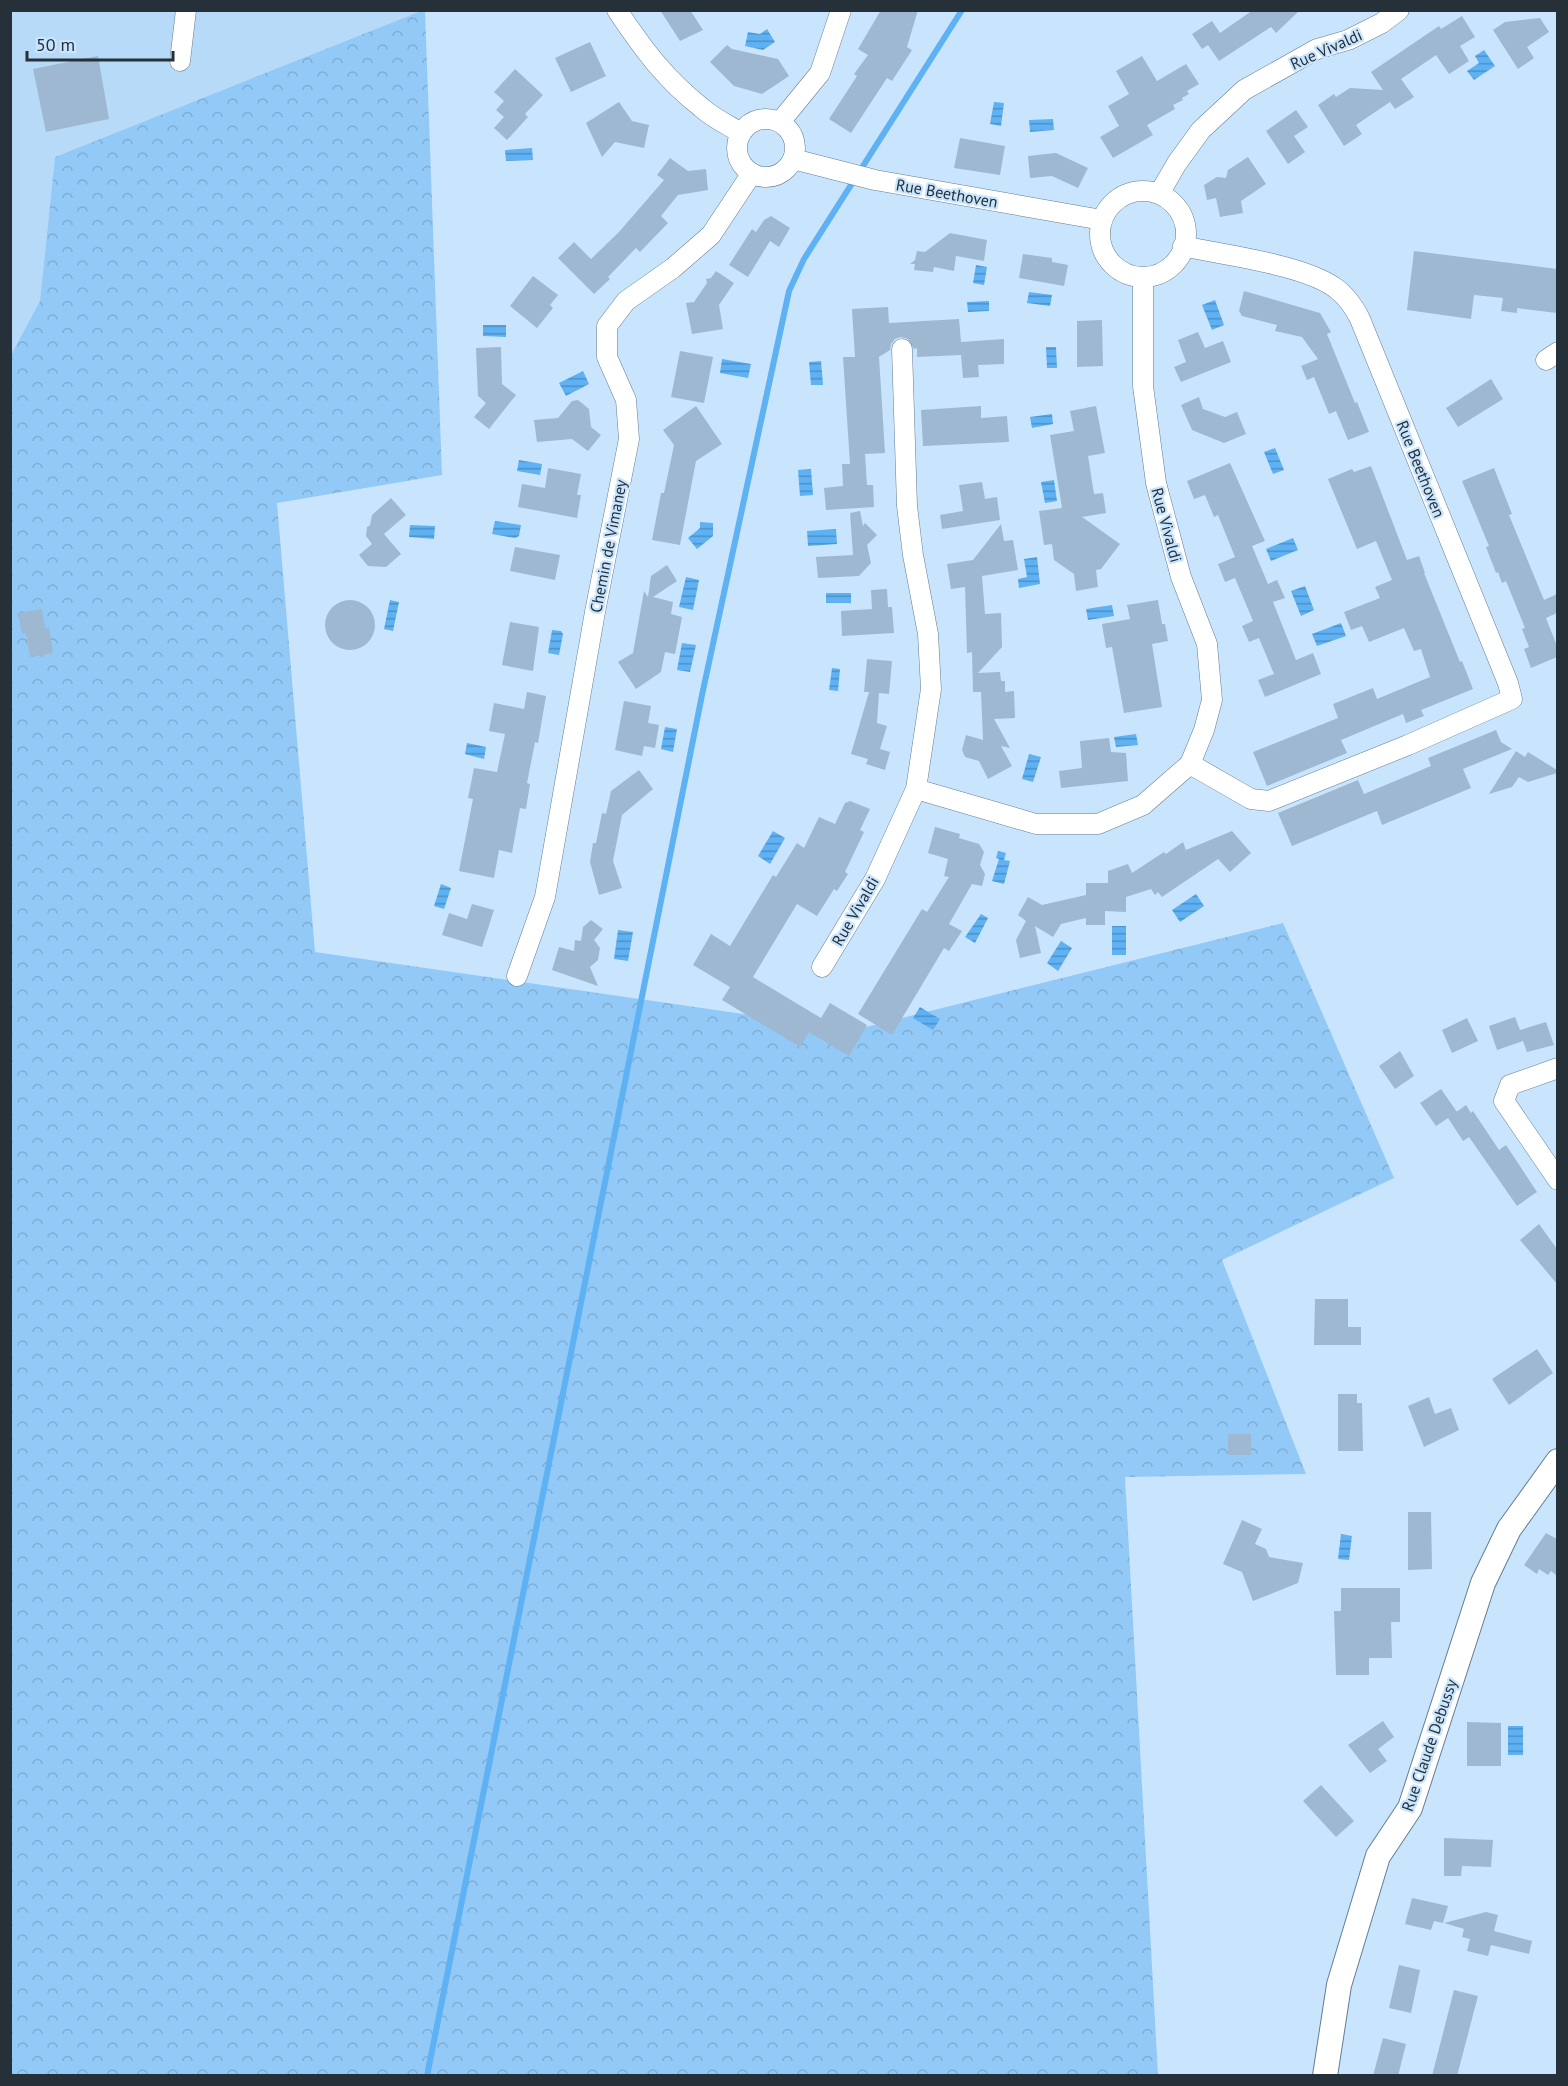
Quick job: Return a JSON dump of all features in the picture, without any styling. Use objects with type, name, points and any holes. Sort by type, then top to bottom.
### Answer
[{"type":"street","points":[[180,61],[186,10]]},
{"type":"street","points":[[617,10],[649,58],[672,82],[703,110],[741,133]]},
{"type":"street","points":[[780,122],[820,73],[841,10]]},
{"type":"street","name":"Rue Vivaldi","points":[[1159,194],[1177,163],[1201,130],[1244,90],[1317,49],[1348,40],[1382,23],[1399,10]]},
{"type":"street","points":[[771,119],[780,122],[792,134],[795,142],[794,159],[788,167],[771,177],[752,173],[740,159],[738,150],[741,133],[754,121],[771,119]]},
{"type":"street","name":"Rue Beethoven","points":[[794,159],[849,175],[1102,220]]},
{"type":"street","name":"Chemin de Vimaney","points":[[517,976],[545,897],[593,623],[629,439],[626,400],[607,357],[607,326],[626,301],[673,268],[711,235],[752,173]]},
{"type":"street","points":[[1132,193],[1159,194],[1171,202],[1184,223],[1186,236],[1178,259],[1170,268],[1159,274],[1143,278],[1120,271],[1109,261],[1102,249],[1100,235],[1102,220],[1119,198],[1132,193]]},
{"type":"street","name":"Rue Beethoven","points":[[1183,246],[1287,268],[1316,277],[1337,288],[1351,302],[1360,319],[1508,683],[1512,699],[1408,745],[1269,801],[1251,799],[1190,764]]},
{"type":"street","name":"Rue Vivaldi","points":[[916,789],[1036,824],[1098,824],[1143,805],[1190,764],[1204,730],[1212,700],[1207,644],[1181,577],[1156,483],[1143,386],[1143,278]]},
{"type":"street","name":"Rue Vivaldi","points":[[822,967],[875,879],[916,789],[931,689],[928,634],[913,555],[907,506],[902,349]]},
{"type":"street","points":[[1557,1068],[1510,1085],[1504,1101],[1557,1180]]},
{"type":"street","name":"Rue Claude Debussy","points":[[1325,2076],[1339,1985],[1378,1856],[1410,1808],[1483,1583],[1509,1529],[1557,1461]]},
{"type":"shaded area","points":[[11,11],[421,11],[55,157],[40,301],[11,355]]},
{"type":"shaded area","points":[[767,29],[775,42],[763,50],[745,46],[748,32],[760,34]]},
{"type":"shaded area","points":[[1484,50],[1495,66],[1474,80],[1467,71],[1479,63],[1475,56]]},
{"type":"shaded area","points":[[994,102],[1004,103],[1001,126],[990,124]]},
{"type":"shaded area","points":[[1053,119],[1054,130],[1030,132],[1029,120]]},
{"type":"shaded area","points":[[532,148],[533,160],[506,161],[505,150]]},
{"type":"shaded area","points":[[976,265],[987,267],[984,285],[973,283]]},
{"type":"shaded area","points":[[1029,292],[1052,295],[1050,306],[1027,303]]},
{"type":"shaded area","points":[[1215,300],[1224,325],[1212,330],[1202,305]]},
{"type":"shaded area","points":[[989,301],[989,311],[968,312],[967,302]]},
{"type":"shaded area","points":[[483,325],[506,325],[506,337],[483,336]]},
{"type":"shaded area","points":[[1046,347],[1056,347],[1057,368],[1047,368]]},
{"type":"shaded area","points":[[722,359],[751,364],[748,378],[720,373]]},
{"type":"shaded area","points":[[821,361],[823,385],[811,385],[809,362]]},
{"type":"shaded area","points":[[583,371],[589,384],[566,396],[559,383]]},
{"type":"shaded area","points":[[1052,414],[1053,424],[1032,428],[1030,417]]},
{"type":"shaded area","points":[[1275,448],[1284,470],[1273,474],[1264,452]]},
{"type":"shaded area","points":[[519,460],[542,464],[540,475],[517,471]]},
{"type":"shaded area","points":[[811,469],[813,495],[800,496],[798,470]]},
{"type":"shaded area","points":[[1054,480],[1057,501],[1045,503],[1041,482]]},
{"type":"shaded area","points":[[495,521],[521,525],[519,536],[515,538],[492,534]]},
{"type":"shaded area","points":[[700,522],[713,523],[713,536],[697,549],[688,538],[700,528]]},
{"type":"shaded area","points":[[410,525],[435,526],[434,539],[409,537]]},
{"type":"shaded area","points":[[836,529],[837,544],[808,546],[807,531]]},
{"type":"shaded area","points":[[1293,538],[1298,550],[1271,561],[1266,549]]},
{"type":"shaded area","points":[[1037,557],[1040,584],[1019,588],[1018,579],[1027,577],[1024,559]]},
{"type":"shaded area","points":[[686,577],[699,580],[693,610],[679,607]]},
{"type":"shaded area","points":[[1305,586],[1314,610],[1301,616],[1291,591]]},
{"type":"shaded area","points":[[826,593],[851,593],[851,603],[826,603]]},
{"type":"shaded area","points":[[390,600],[399,602],[393,631],[384,629]]},
{"type":"shaded area","points":[[1112,605],[1114,616],[1088,620],[1086,609]]},
{"type":"shaded area","points":[[1341,623],[1346,636],[1317,646],[1312,634]]},
{"type":"shaded area","points":[[552,630],[561,631],[563,634],[559,655],[548,653]]},
{"type":"shaded area","points":[[682,643],[696,645],[690,672],[677,670]]},
{"type":"shaded area","points":[[832,668],[840,669],[838,691],[829,690]]},
{"type":"shaded area","points":[[665,727],[677,729],[673,752],[661,749]]},
{"type":"shaded area","points":[[1136,734],[1138,745],[1116,747],[1114,737]]},
{"type":"shaded area","points":[[467,743],[486,747],[484,759],[465,754]]},
{"type":"shaded area","points":[[1029,754],[1041,757],[1033,782],[1022,779]]},
{"type":"shaded area","points":[[773,831],[785,838],[770,864],[758,856]]},
{"type":"shaded area","points":[[998,851],[1006,853],[1004,860],[1010,861],[1004,884],[992,881],[999,859],[996,858]]},
{"type":"shaded area","points":[[441,884],[451,888],[444,909],[434,906]]},
{"type":"shaded area","points":[[1196,894],[1204,906],[1180,922],[1172,910]]},
{"type":"shaded area","points":[[981,914],[988,918],[975,943],[965,937]]},
{"type":"shaded area","points":[[1112,926],[1126,926],[1126,955],[1112,955]]},
{"type":"shaded area","points":[[618,930],[633,932],[628,961],[614,959]]},
{"type":"shaded area","points":[[1061,941],[1072,948],[1058,971],[1047,963]]},
{"type":"shaded area","points":[[920,1007],[940,1019],[933,1030],[913,1018]]},
{"type":"shaded area","points":[[1341,1534],[1352,1536],[1349,1560],[1338,1559]]},
{"type":"shaded area","points":[[1508,1726],[1523,1726],[1523,1755],[1508,1755]]},
{"type":"green space","points":[[425,11],[442,475],[277,503],[315,952],[854,1030],[1283,923],[1394,1178],[1222,1260],[1306,1474],[1125,1477],[1158,2075],[11,2076],[11,355],[40,301],[55,157]]},
{"type":"building","points":[[660,10],[690,10],[703,30],[680,41]]},
{"type":"building","points":[[881,10],[918,10],[907,47],[912,50],[892,81],[887,78],[851,133],[829,119],[857,76],[854,74],[868,55],[858,49]]},
{"type":"building","points":[[1253,10],[1300,10],[1276,33],[1271,27],[1219,61],[1208,45],[1202,49],[1192,34],[1212,21],[1220,33]]},
{"type":"building","points":[[1462,16],[1475,37],[1460,46],[1469,61],[1449,74],[1436,55],[1401,79],[1414,97],[1395,109],[1390,102],[1356,125],[1362,134],[1344,146],[1318,105],[1334,94],[1336,97],[1350,88],[1383,90],[1371,72],[1439,26],[1441,29]]},
{"type":"building","points":[[1540,18],[1549,32],[1527,47],[1534,58],[1518,69],[1493,30],[1505,22]]},
{"type":"building","points":[[590,42],[606,76],[571,92],[555,58]]},
{"type":"building","points":[[727,45],[732,49],[778,59],[789,76],[762,94],[734,86],[710,62]]},
{"type":"building","points":[[98,56],[109,119],[46,132],[33,69]]},
{"type":"building","points":[[1142,56],[1157,81],[1186,64],[1199,84],[1187,91],[1189,94],[1182,98],[1183,100],[1173,105],[1175,109],[1147,125],[1153,135],[1113,158],[1100,137],[1119,126],[1108,106],[1129,94],[1116,71]]},
{"type":"building","points":[[515,69],[543,95],[525,114],[528,117],[507,140],[494,128],[504,117],[496,110],[504,101],[494,92]]},
{"type":"building","points":[[619,102],[632,121],[649,125],[644,148],[615,142],[602,157],[586,123]]},
{"type":"building","points":[[1296,110],[1308,127],[1294,136],[1305,152],[1288,164],[1266,131]]},
{"type":"building","points":[[960,138],[1005,146],[1000,175],[954,168]]},
{"type":"building","points":[[1056,153],[1088,168],[1078,188],[1052,176],[1030,178],[1028,156]]},
{"type":"building","points":[[1248,157],[1266,184],[1241,201],[1243,213],[1220,217],[1216,198],[1207,200],[1204,185],[1217,177],[1226,178],[1228,170]]},
{"type":"building","points":[[670,158],[688,171],[706,169],[708,190],[678,195],[661,216],[668,223],[640,252],[636,248],[594,294],[558,258],[574,242],[591,259],[619,232],[664,180],[657,175]]},
{"type":"building","points":[[771,216],[790,228],[779,247],[770,241],[748,277],[729,265],[752,229],[756,232],[764,220]]},
{"type":"building","points":[[950,233],[987,240],[984,261],[956,256],[954,271],[934,267],[933,272],[914,270],[915,264],[910,264],[915,260],[917,251],[925,252]]},
{"type":"building","points":[[1414,251],[1557,269],[1557,313],[1517,308],[1517,313],[1501,311],[1503,298],[1474,295],[1471,319],[1407,310]]},
{"type":"building","points":[[1023,254],[1052,258],[1052,262],[1068,265],[1064,286],[1019,278]]},
{"type":"building","points":[[716,271],[734,283],[719,305],[723,329],[692,334],[686,303],[694,302],[707,283],[706,279],[711,278]]},
{"type":"building","points":[[533,276],[558,295],[550,305],[553,308],[537,328],[510,306]]},
{"type":"building","points":[[1244,291],[1320,313],[1331,332],[1327,334],[1369,432],[1348,440],[1336,411],[1329,414],[1314,377],[1307,380],[1301,366],[1318,359],[1302,337],[1275,331],[1277,325],[1242,316],[1239,311]]},
{"type":"building","points":[[888,307],[889,323],[959,319],[961,342],[1004,339],[1004,364],[978,365],[979,377],[963,378],[961,355],[917,357],[917,348],[914,349],[908,339],[901,337],[895,339],[890,350],[879,357],[885,453],[865,454],[867,485],[873,485],[874,507],[826,510],[824,488],[843,486],[842,464],[850,464],[843,357],[855,357],[852,309]]},
{"type":"building","points":[[1102,320],[1103,366],[1077,367],[1077,321]]},
{"type":"building","points":[[1198,332],[1205,348],[1223,341],[1231,362],[1181,382],[1174,367],[1186,362],[1178,340]]},
{"type":"building","points":[[501,347],[502,384],[516,395],[489,429],[474,417],[486,403],[478,396],[476,348]]},
{"type":"building","points":[[680,351],[713,357],[704,403],[671,397]]},
{"type":"building","points":[[1491,379],[1503,399],[1458,427],[1446,408]]},
{"type":"building","points":[[1199,397],[1203,409],[1225,417],[1237,412],[1246,434],[1224,443],[1192,430],[1181,405]]},
{"type":"building","points":[[578,400],[589,409],[591,427],[601,435],[588,451],[572,439],[537,442],[534,420],[558,418],[572,401]]},
{"type":"building","points":[[696,406],[722,444],[696,461],[680,545],[652,540],[661,493],[664,493],[674,445],[663,430]]},
{"type":"building","points":[[981,406],[981,418],[1007,416],[1009,442],[923,446],[921,410]]},
{"type":"building","points":[[1096,406],[1105,453],[1088,456],[1094,494],[1103,493],[1106,513],[1082,517],[1120,544],[1101,569],[1096,570],[1098,587],[1076,591],[1074,574],[1054,560],[1052,544],[1044,545],[1039,511],[1062,508],[1050,435],[1074,431],[1070,411]]},
{"type":"building","points":[[1230,463],[1265,541],[1252,546],[1268,584],[1277,580],[1285,598],[1273,602],[1296,660],[1313,653],[1321,674],[1265,697],[1258,680],[1274,674],[1259,638],[1249,642],[1242,626],[1253,621],[1235,578],[1225,582],[1218,564],[1235,557],[1218,515],[1214,517],[1205,495],[1194,499],[1187,481]]},
{"type":"building","points":[[1371,466],[1407,560],[1419,556],[1460,662],[1462,661],[1473,689],[1421,710],[1424,716],[1406,723],[1403,714],[1341,740],[1347,753],[1267,786],[1253,752],[1338,718],[1333,704],[1373,688],[1377,699],[1430,677],[1421,649],[1414,651],[1404,628],[1369,642],[1362,626],[1351,630],[1344,612],[1380,598],[1375,587],[1392,580],[1376,541],[1357,549],[1328,479],[1352,469],[1354,472]]},
{"type":"building","points":[[548,468],[581,474],[577,495],[581,495],[577,518],[518,507],[522,484],[545,488]]},
{"type":"building","points":[[1494,468],[1512,514],[1509,515],[1544,600],[1557,594],[1557,613],[1546,618],[1557,646],[1557,657],[1531,668],[1524,649],[1529,647],[1522,629],[1525,628],[1506,581],[1502,583],[1498,572],[1496,573],[1486,547],[1489,546],[1462,481]]},
{"type":"building","points":[[982,482],[985,499],[997,497],[1000,520],[942,529],[940,515],[963,511],[959,485]]},
{"type":"building","points":[[391,498],[406,515],[384,534],[401,554],[386,567],[368,566],[359,555],[372,544],[366,536],[367,527],[370,525],[372,515]]},
{"type":"building","points":[[860,511],[863,526],[865,523],[877,535],[867,545],[871,563],[859,576],[818,578],[816,557],[853,555],[850,513]]},
{"type":"building","points":[[1001,524],[1004,541],[1013,540],[1018,570],[982,576],[985,614],[1001,613],[1002,647],[978,673],[1000,672],[1001,681],[1005,681],[1005,692],[1014,691],[1015,718],[994,719],[1010,748],[1001,746],[1012,766],[988,779],[979,761],[965,757],[962,750],[966,735],[983,740],[981,692],[973,692],[972,652],[967,653],[965,587],[951,589],[947,564],[973,560]]},
{"type":"building","points":[[515,547],[560,555],[555,580],[510,571]]},
{"type":"building","points":[[667,565],[677,581],[653,597],[673,602],[671,614],[682,617],[675,654],[665,652],[661,672],[636,689],[618,662],[633,653],[644,591],[648,597],[651,576]]},
{"type":"building","points":[[887,589],[888,607],[892,607],[894,633],[842,636],[841,611],[872,609],[871,590]]},
{"type":"building","points":[[350,600],[359,602],[370,611],[375,625],[373,634],[364,645],[350,650],[341,648],[330,639],[325,625],[327,616],[336,605]]},
{"type":"building","points":[[1158,600],[1162,624],[1165,624],[1168,641],[1152,644],[1162,707],[1124,713],[1112,647],[1106,648],[1102,624],[1130,619],[1127,605]]},
{"type":"building","points":[[42,609],[45,628],[49,627],[53,653],[30,657],[26,634],[22,634],[18,613]]},
{"type":"building","points":[[510,622],[539,627],[533,671],[502,665]]},
{"type":"building","points":[[867,659],[892,661],[889,694],[879,693],[877,723],[887,726],[880,749],[890,752],[885,770],[866,764],[868,759],[851,754],[869,692],[864,692]]},
{"type":"building","points":[[527,692],[546,696],[538,743],[535,742],[527,783],[530,784],[526,809],[520,808],[512,853],[499,850],[494,878],[459,871],[473,799],[468,798],[474,768],[497,772],[505,734],[489,731],[494,703],[524,709]]},
{"type":"building","points":[[624,701],[651,706],[648,723],[659,725],[655,748],[644,746],[642,756],[615,750]]},
{"type":"building","points":[[1496,730],[1501,742],[1512,749],[1463,769],[1471,788],[1382,825],[1377,811],[1292,846],[1278,813],[1358,780],[1364,794],[1431,766],[1428,758]]},
{"type":"building","points":[[1109,738],[1111,752],[1126,753],[1128,781],[1061,788],[1059,771],[1082,768],[1080,741]]},
{"type":"building","points":[[1516,751],[1525,757],[1528,752],[1557,770],[1557,773],[1528,782],[1519,777],[1512,787],[1489,794]]},
{"type":"building","points":[[639,770],[653,789],[622,815],[613,861],[622,888],[599,895],[590,862],[602,813],[606,814],[611,791]]},
{"type":"building","points":[[850,801],[870,809],[860,830],[864,832],[845,872],[848,874],[837,891],[834,889],[817,916],[797,904],[753,977],[821,1018],[830,1003],[867,1025],[849,1056],[809,1032],[800,1047],[722,1000],[730,987],[693,965],[711,934],[730,946],[773,875],[776,877],[797,843],[804,848],[819,817],[835,824],[845,803]]},
{"type":"building","points":[[935,827],[960,834],[959,838],[979,844],[984,852],[980,865],[985,874],[982,886],[972,884],[949,924],[962,931],[949,951],[944,948],[892,1035],[858,1014],[922,909],[927,912],[949,877],[944,876],[948,859],[928,853]]},
{"type":"building","points":[[1232,831],[1251,853],[1230,872],[1218,859],[1162,897],[1158,892],[1155,895],[1151,889],[1126,897],[1126,912],[1105,911],[1105,925],[1086,925],[1086,918],[1061,924],[1053,937],[1035,926],[1041,953],[1020,958],[1016,940],[1026,921],[1018,915],[1028,897],[1042,905],[1086,895],[1086,883],[1108,883],[1108,871],[1128,864],[1132,873],[1183,842],[1186,850]]},
{"type":"building","points":[[472,904],[494,910],[482,947],[442,935],[449,913],[467,919]]},
{"type":"building","points":[[591,920],[603,929],[594,940],[600,948],[598,960],[590,967],[598,986],[552,970],[559,947],[574,951],[575,940],[581,941],[583,927]]},
{"type":"building","points":[[1515,1017],[1520,1030],[1546,1022],[1554,1045],[1527,1052],[1523,1041],[1497,1050],[1489,1026]]},
{"type":"building","points":[[1467,1018],[1478,1041],[1452,1053],[1442,1030]]},
{"type":"building","points":[[1400,1051],[1414,1076],[1395,1089],[1379,1066]]},
{"type":"building","points":[[1441,1089],[1457,1112],[1436,1126],[1420,1103]]},
{"type":"building","points":[[1466,1105],[1471,1113],[1473,1111],[1499,1150],[1506,1145],[1537,1192],[1517,1206],[1469,1137],[1463,1141],[1448,1118]]},
{"type":"building","points":[[1539,1224],[1557,1249],[1557,1284],[1520,1240]]},
{"type":"building","points":[[1315,1299],[1348,1299],[1348,1327],[1361,1327],[1361,1345],[1314,1345]]},
{"type":"building","points":[[1537,1349],[1553,1373],[1509,1405],[1492,1379]]},
{"type":"building","points":[[1338,1394],[1357,1394],[1357,1403],[1362,1403],[1363,1451],[1338,1451]]},
{"type":"building","points":[[1429,1397],[1435,1414],[1451,1408],[1459,1430],[1424,1447],[1408,1406]]},
{"type":"building","points":[[1228,1434],[1251,1434],[1251,1455],[1228,1455]]},
{"type":"building","points":[[1408,1512],[1431,1512],[1432,1569],[1408,1570]]},
{"type":"building","points":[[1242,1520],[1262,1529],[1255,1544],[1266,1549],[1269,1557],[1303,1563],[1298,1583],[1253,1601],[1242,1572],[1223,1564]]},
{"type":"building","points":[[1546,1533],[1557,1539],[1557,1576],[1551,1571],[1548,1575],[1539,1569],[1537,1574],[1524,1565]]},
{"type":"building","points":[[1341,1588],[1400,1588],[1400,1622],[1391,1622],[1392,1658],[1369,1658],[1369,1675],[1336,1675],[1334,1611],[1341,1611]]},
{"type":"building","points":[[1383,1721],[1394,1737],[1378,1749],[1387,1761],[1370,1773],[1348,1745]]},
{"type":"building","points":[[1467,1722],[1501,1723],[1501,1766],[1467,1766]]},
{"type":"building","points":[[1321,1785],[1354,1821],[1336,1837],[1303,1801]]},
{"type":"building","points":[[1444,1838],[1493,1840],[1491,1867],[1462,1866],[1461,1876],[1444,1876]]},
{"type":"building","points":[[1412,1898],[1448,1906],[1443,1923],[1434,1921],[1431,1930],[1405,1924]]},
{"type":"building","points":[[1486,1912],[1498,1915],[1494,1931],[1532,1941],[1529,1954],[1491,1945],[1488,1956],[1467,1951],[1470,1939],[1462,1937],[1464,1929],[1444,1923]]},
{"type":"building","points":[[1399,1965],[1420,1970],[1411,2013],[1389,2008]]},
{"type":"building","points":[[1454,1990],[1478,1996],[1457,2076],[1432,2076]]},
{"type":"building","points":[[1383,2038],[1406,2044],[1398,2076],[1373,2076]]},
{"type":"waterway","points":[[427,2076],[702,695],[789,291],[804,259],[962,10]]}]
